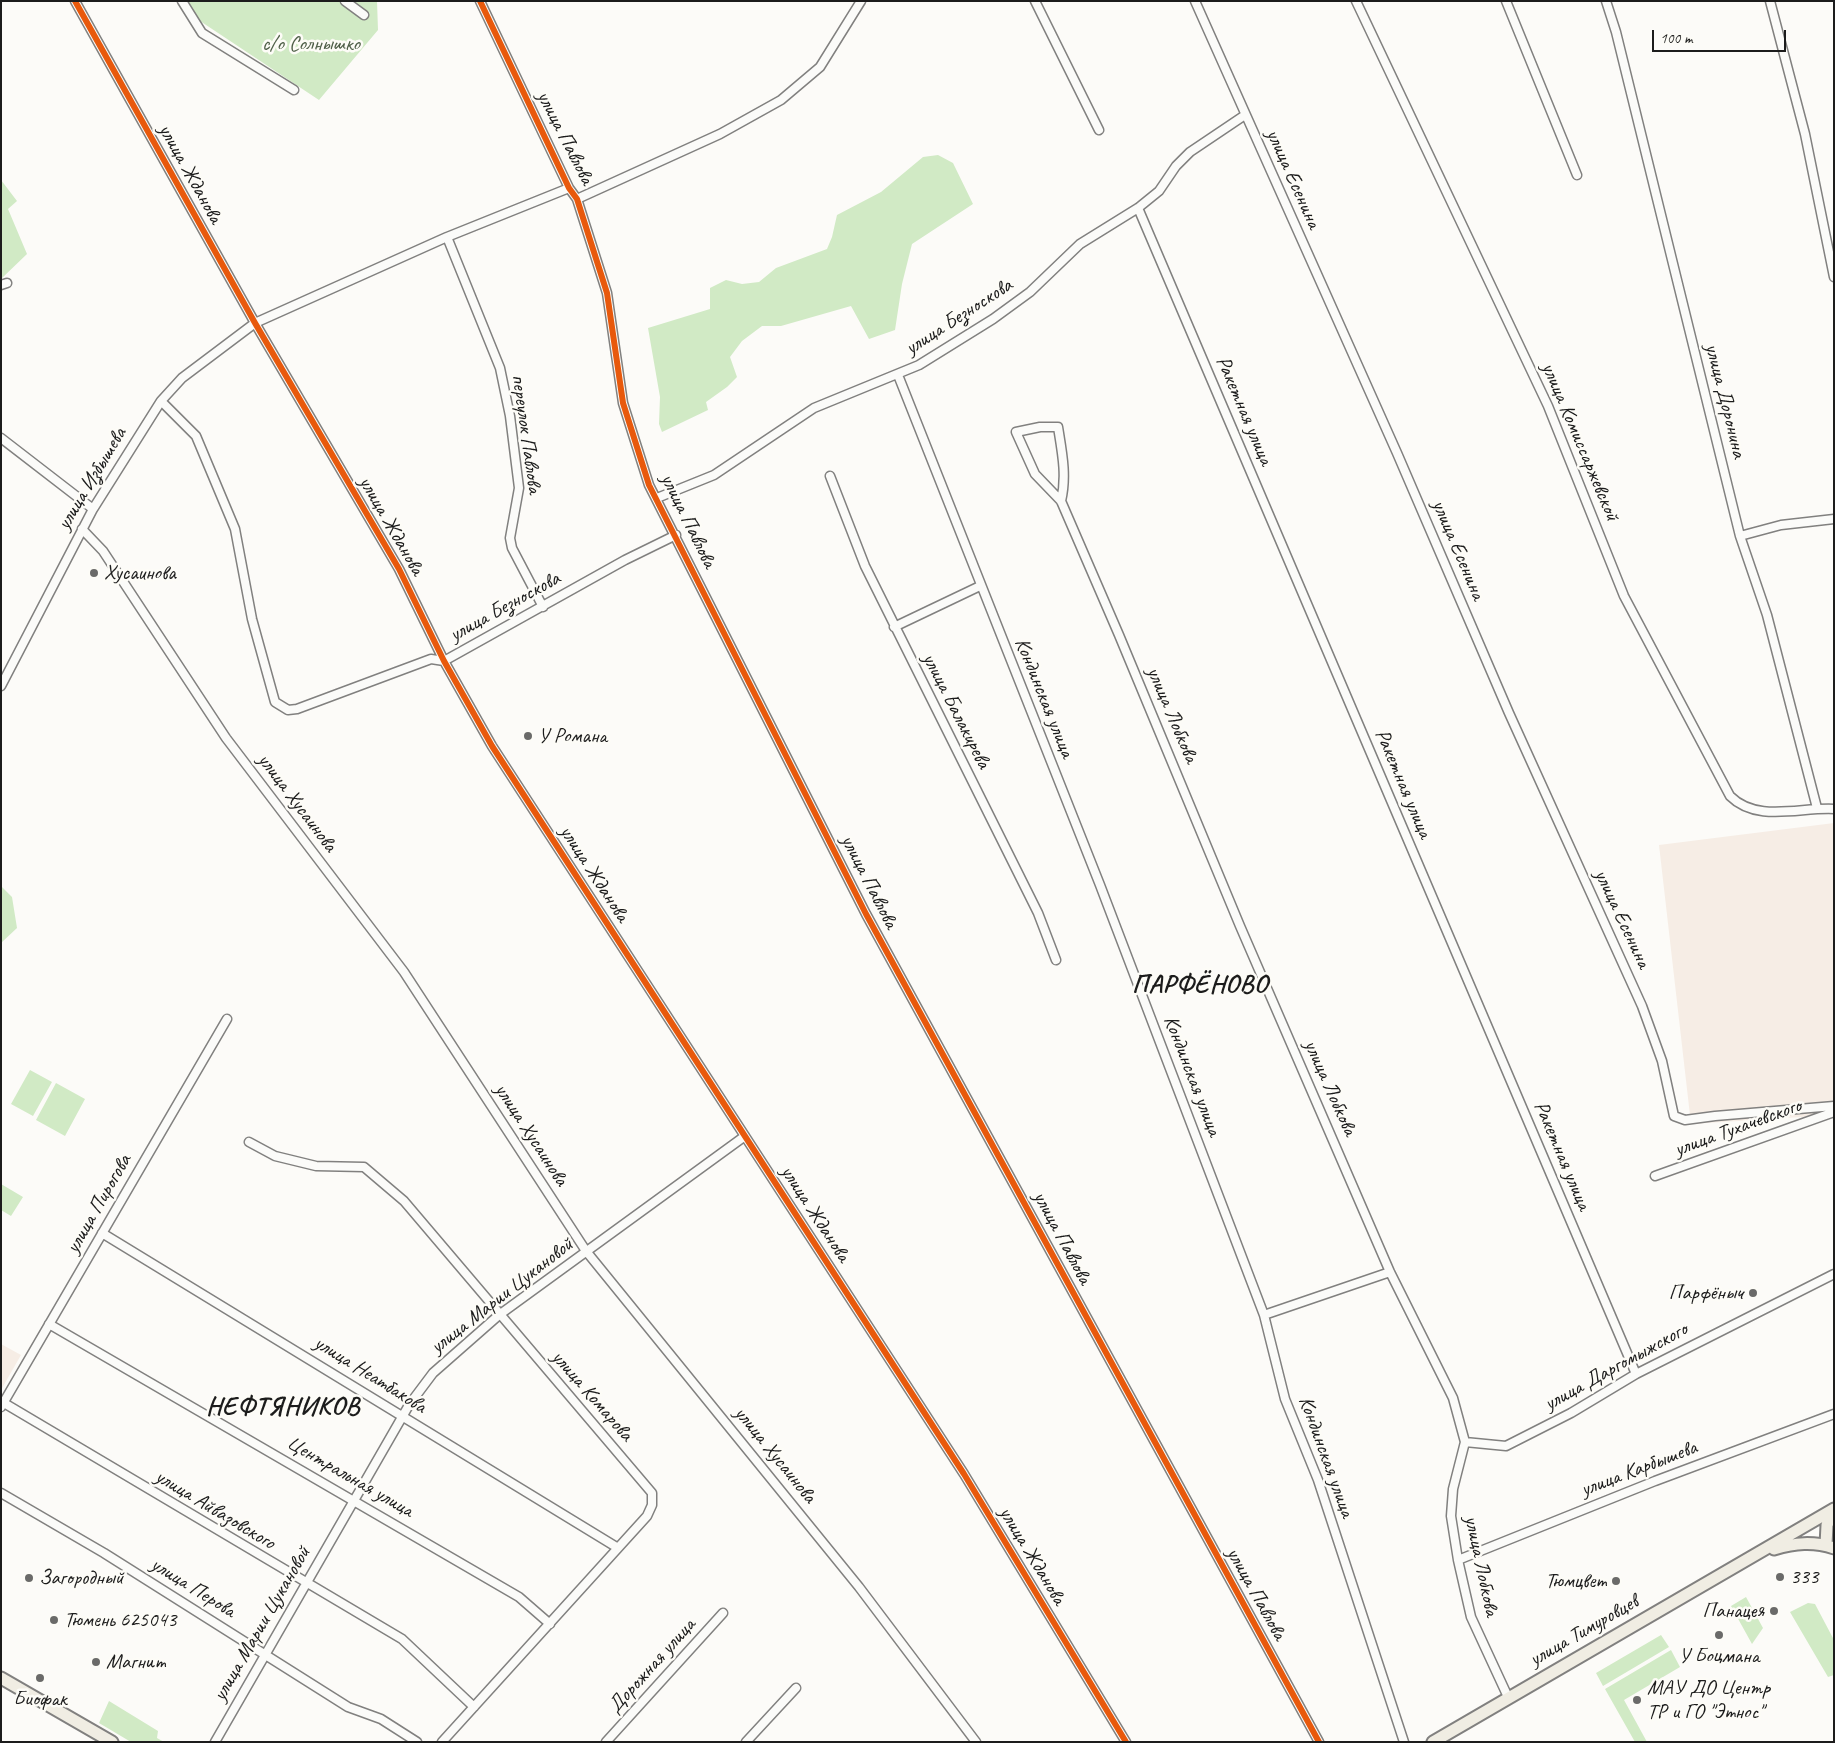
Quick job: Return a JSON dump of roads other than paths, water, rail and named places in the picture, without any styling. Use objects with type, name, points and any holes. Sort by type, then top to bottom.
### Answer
[{"type":"main road","points":[[1830,1546],[1826,1530],[1834,1509]]},
{"type":"main road","name":"улица Тимуровцев","points":[[1433,1742],[1834,1509]]},
{"type":"main road","name":"улица Тимуровцев","points":[[1756,1555],[1792,1544],[1830,1546]]},
{"type":"main road","points":[[1,1678],[112,1742]]},
{"type":"street","name":"улица Жданова","points":[[75,1],[255,323],[399,569],[444,661],[492,746],[964,1474],[1126,1742]]},
{"type":"street","points":[[182,1],[202,33],[294,90]]},
{"type":"street","points":[[344,1],[364,15]]},
{"type":"street","name":"улица Павлова","points":[[480,1],[569,188],[577,199],[607,293],[623,403],[650,485],[866,914],[1319,1742]]},
{"type":"street","points":[[577,199],[720,134],[781,100],[820,67],[861,1]]},
{"type":"street","points":[[1035,1],[1099,130]]},
{"type":"street","name":"улица Есенина","points":[[1195,1],[1397,453],[1508,713],[1642,1006],[1662,1061],[1674,1116]]},
{"type":"street","name":"улица Комиссаржевской","points":[[1356,1],[1548,406],[1624,596],[1730,796],[1748,809],[1760,812],[1816,808],[1834,809]]},
{"type":"street","points":[[1506,1],[1577,175]]},
{"type":"street","name":"улица Доронина","points":[[1606,1],[1618,42],[1740,536],[1767,615],[1816,808]]},
{"type":"street","points":[[1770,1],[1805,134],[1834,277]]},
{"type":"street","name":"улица Безноскова","points":[[657,498],[714,475],[814,408],[919,366],[993,319],[1030,292],[1080,244],[1138,208],[1158,191],[1176,166],[1190,152],[1245,115]]},
{"type":"street","points":[[255,323],[447,237],[569,188]]},
{"type":"street","name":"Ракетная улица","points":[[1138,208],[1636,1374]]},
{"type":"street","name":"переулок Павлова","points":[[447,237],[500,368],[510,416],[519,488],[519,502],[510,538],[512,548],[543,607]]},
{"type":"street","name":"улица Избышева","points":[[1,686],[92,509],[161,401],[182,378],[255,323]]},
{"type":"street","name":"Кондинская улица","points":[[898,375],[1100,885],[1264,1314],[1286,1399],[1318,1480],[1404,1742]]},
{"type":"street","name":"улица Безноскова","points":[[161,401],[196,436],[231,520],[252,619],[276,702],[288,710],[297,710],[431,660],[444,661],[625,560],[676,535]]},
{"type":"street","name":"улица Лобкова","points":[[1061,501],[1064,470],[1058,427],[1040,426],[1016,432],[1035,474],[1061,501],[1120,634],[1244,934],[1390,1272],[1454,1398],[1465,1442],[1453,1489],[1451,1516],[1458,1560],[1471,1617],[1508,1697]]},
{"type":"street","points":[[1,438],[92,509]]},
{"type":"street","name":"улица Балакирева","points":[[830,476],[865,566],[894,628],[1038,913],[1056,960]]},
{"type":"street","points":[[1740,536],[1782,525],[1834,519]]},
{"type":"street","name":"улица Хусаинова","points":[[82,529],[107,556],[226,738],[404,972],[586,1252],[859,1587],[976,1742]]},
{"type":"street","points":[[894,628],[980,586]]},
{"type":"street","name":"улица Пирогова","points":[[2,1405],[227,1019]]},
{"type":"street","name":"улица Тухачевского","points":[[1674,1116],[1685,1120],[1834,1106]]},
{"type":"street","name":"улица Тухачевского","points":[[1655,1176],[1834,1112]]},
{"type":"street","name":"улица Марии Цукановой","points":[[215,1742],[403,1416],[433,1373],[499,1315],[745,1136]]},
{"type":"street","name":"улица Комарова","points":[[249,1142],[275,1156],[316,1166],[364,1168],[404,1201],[652,1493],[652,1506],[647,1516],[442,1742]]},
{"type":"street","name":"улица Неатбакова","points":[[102,1233],[618,1548]]},
{"type":"street","points":[[1264,1314],[1390,1272]]},
{"type":"street","name":"улица Даргомыжского","points":[[1465,1442],[1506,1446],[1571,1413],[1636,1374],[1834,1274]]},
{"type":"street","name":"Центральная улица","points":[[49,1324],[519,1597],[550,1624]]},
{"type":"street","name":"улица Айвазовского","points":[[2,1405],[402,1640],[474,1707]]},
{"type":"street","name":"улица Карбышева","points":[[1458,1560],[1655,1481],[1834,1414]]},
{"type":"street","name":"улица Перова","points":[[1,1493],[104,1553],[348,1707],[381,1719],[417,1742]]},
{"type":"street","name":"Дорожная улица","points":[[606,1742],[723,1613]]},
{"type":"street","points":[[746,1742],[796,1688]]},
{"type":"place","name":"Хусаинова","points":[[94,573]]},
{"type":"place","name":"У Романа","points":[[528,736]]},
{"type":"place","name":"Парфёныч","points":[[1753,1293]]},
{"type":"place","name":"333","points":[[1780,1577]]},
{"type":"place","name":"Загородный","points":[[29,1578]]},
{"type":"place","name":"Тюмцвет","points":[[1616,1581]]},
{"type":"place","name":"Панацея","points":[[1774,1611]]},
{"type":"place","name":"Тюмень 625043","points":[[54,1620]]},
{"type":"place","name":"У Боцмана","points":[[1719,1635]]},
{"type":"place","name":"Магнит","points":[[96,1662]]},
{"type":"place","name":"Биофак","points":[[40,1678]]},
{"type":"place","name":"МАУ ДО Центр ТР и ГО \"Этнос\"","points":[[1637,1700]]},
{"type":"district","name":"ПАРФЁНОВО","points":[[1200,985]]},
{"type":"district","name":"НЕФТЯНИКОВ","points":[[283,1407]]},
{"type":"park label","name":"с/о Солнышко","points":[[311,44]]}]
